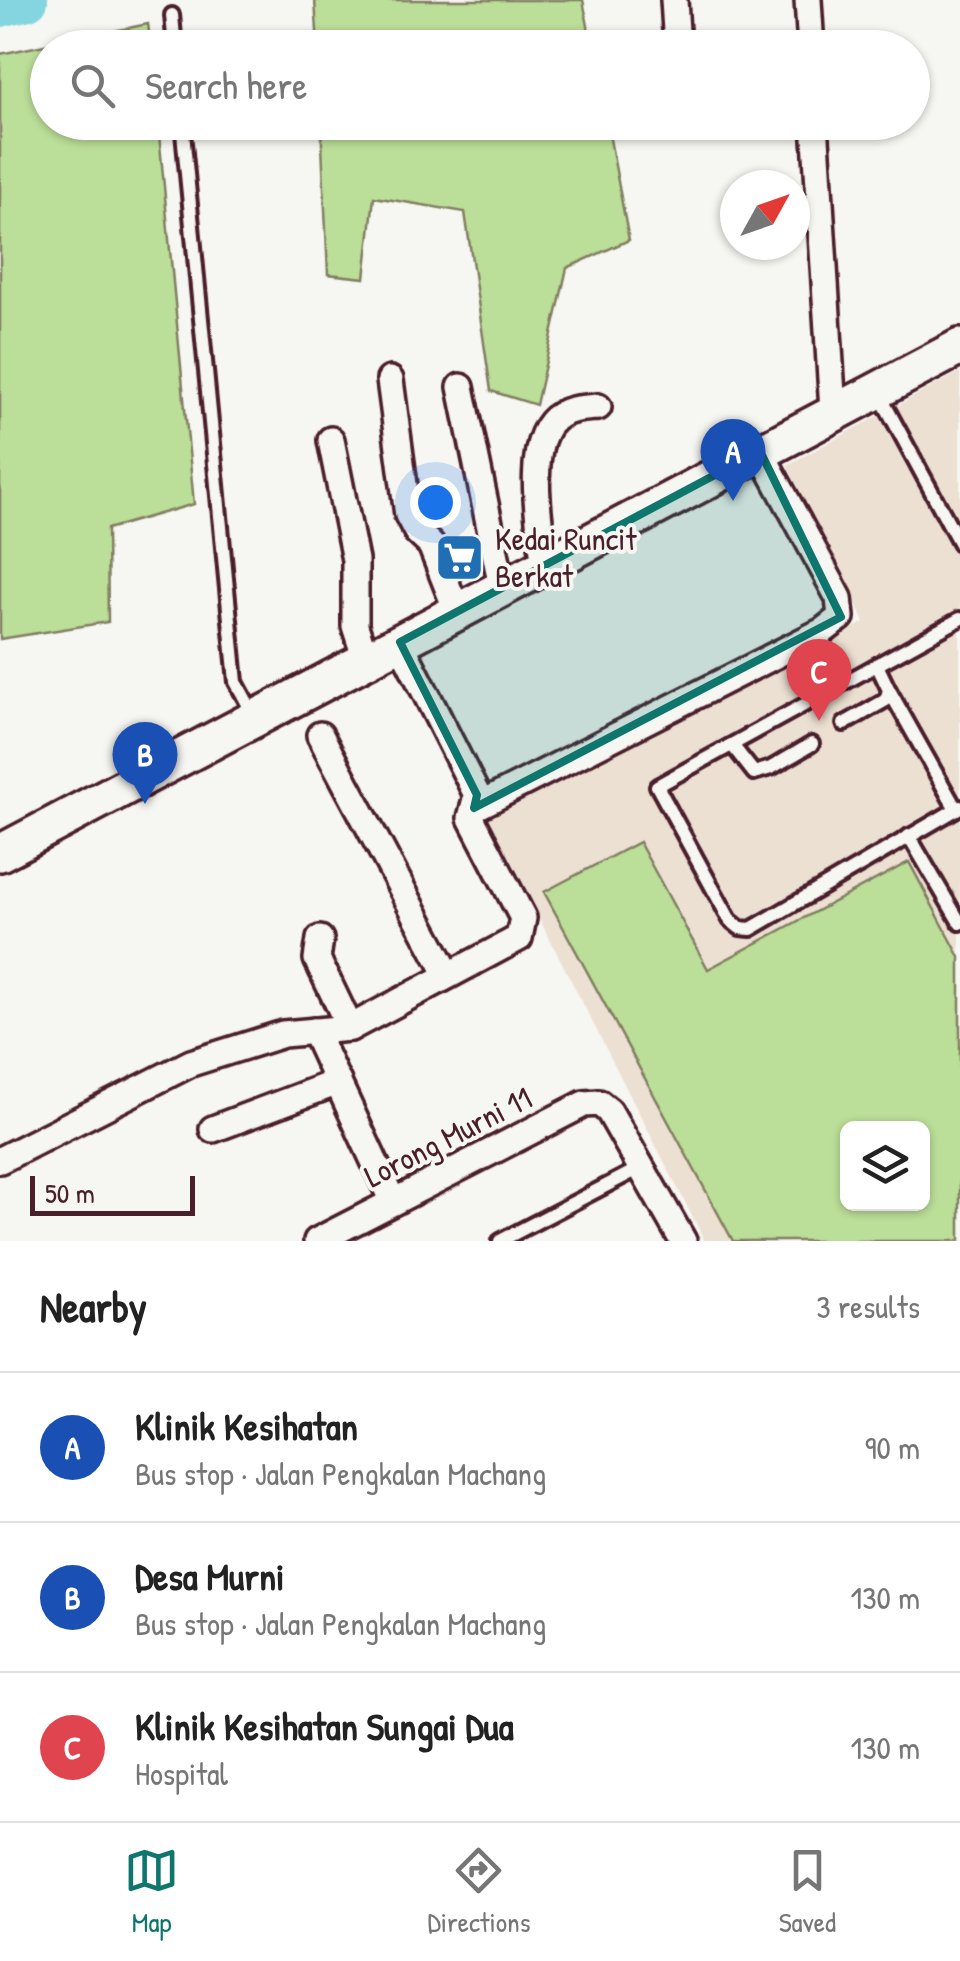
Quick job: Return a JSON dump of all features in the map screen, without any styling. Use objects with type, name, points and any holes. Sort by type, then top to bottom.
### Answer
[{"type":"main road","points":[[1,848],[960,347]]},
{"type":"street","points":[[674,0],[676,30]]},
{"type":"street","points":[[808,0],[810,30]]},
{"type":"street","points":[[816,140],[833,412]]},
{"type":"street","points":[[390,380],[408,515],[430,545],[457,611]]},
{"type":"street","points":[[461,387],[502,586]]},
{"type":"street","points":[[545,565],[536,506],[544,428],[562,413],[598,407]]},
{"type":"street","points":[[331,440],[354,560],[356,626],[366,660]]},
{"type":"street","points":[[474,808],[823,631],[841,616],[838,598],[760,451]]},
{"type":"street","points":[[0,1160],[191,1062],[256,1041],[350,1028],[518,938],[524,918],[472,818],[477,796],[400,642]]},
{"type":"street","points":[[320,735],[448,976]]},
{"type":"street","points":[[320,939],[317,959],[350,1028]]},
{"type":"street","points":[[314,1031],[393,1202]]},
{"type":"street","points":[[213,1129],[338,1082]]},
{"type":"street","name":"Lorong Murni 11","points":[[318,1241],[584,1104],[598,1103],[609,1111],[642,1167]]},
{"type":"street","points":[[642,1167],[683,1241]]},
{"type":"lane","points":[[172,16],[173,30]]},
{"type":"lane","points":[[184,140],[236,682],[255,718]]},
{"type":"lane","points":[[876,388],[960,544]]},
{"type":"lane","points":[[877,665],[958,808],[752,929],[740,928],[730,920],[657,786],[960,619]]},
{"type":"lane","points":[[844,724],[886,700],[889,690]]},
{"type":"lane","points":[[732,745],[754,773],[771,768],[812,744]]},
{"type":"lane","points":[[909,836],[960,924]]},
{"type":"lane","points":[[500,1241],[642,1167]]},
{"type":"highlighted area","points":[[760,451],[841,617],[474,808],[477,795],[400,642]]},
{"type":"shaded area","points":[[960,372],[960,1241],[705,1241],[488,819],[865,622],[787,465]]},
{"type":"green space","points":[[315,0],[583,0],[589,30],[317,30]]},
{"type":"green space","points":[[148,24],[149,30],[118,30]]},
{"type":"green space","points":[[30,48],[30,140],[160,140],[194,504],[107,529],[108,622],[0,639],[0,54]]},
{"type":"green space","points":[[322,140],[610,140],[629,240],[567,268],[536,405],[491,391],[465,212],[374,197],[365,278],[328,274]]},
{"type":"green space","points":[[639,842],[708,969],[909,862],[960,957],[960,1241],[733,1241],[544,892]]},
{"type":"waterway","points":[[0,7],[28,0]]},
{"type":"place","name":"Klinik Kesihatan","points":[[733,501]]},
{"type":"place","name":"Kedai Runcit Berkat","points":[[460,557]]},
{"type":"place","name":"Klinik Kesihatan Sungai Dua","points":[[819,721]]},
{"type":"place","name":"Desa Murni","points":[[145,804]]}]
